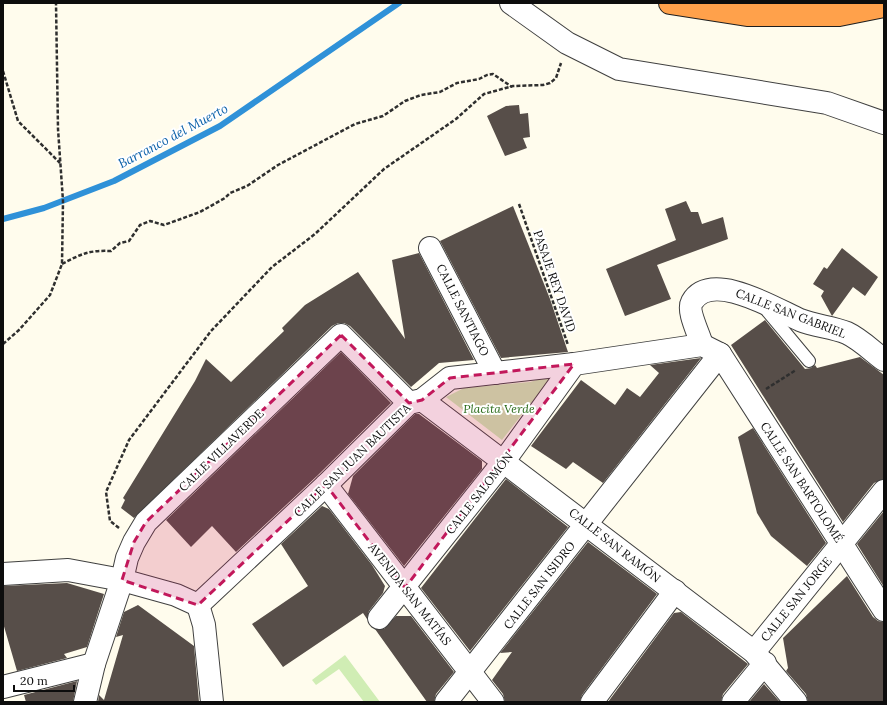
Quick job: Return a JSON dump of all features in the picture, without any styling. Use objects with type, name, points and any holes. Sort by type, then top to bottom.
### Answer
[{"type":"highway","points":[[670,3],[747,15],[838,15],[884,6]]},
{"type":"street","points":[[511,3],[568,43],[619,69],[828,103],[884,123]]},
{"type":"street","name":"CALLE SANTIAGO","points":[[430,248],[495,373]]},
{"type":"street","name":"CALLE SAN GABRIEL","points":[[711,350],[690,310],[692,302],[699,295],[712,289],[730,291],[757,299],[801,320],[848,334],[884,360]]},
{"type":"street","name":"CALLE VILLAVERDE","points":[[85,702],[94,664],[122,580],[127,558],[134,542],[146,522],[341,335]]},
{"type":"street","name":"CALLE SAN RAMÓN","points":[[341,335],[416,401],[504,461],[587,523],[759,657],[796,702]]},
{"type":"street","name":"CALLE SAN JUAN BAUTISTA","points":[[198,605],[416,401],[450,378],[711,350]]},
{"type":"street","name":"CALLE SAN BARTOLOMÉ","points":[[711,350],[749,400],[884,610]]},
{"type":"street","name":"CALLE SAN ISIDRO","points":[[446,702],[587,523],[711,350]]},
{"type":"street","name":"CALLE SALOMÓN","points":[[379,618],[405,588],[504,461],[574,364]]},
{"type":"street","name":"AVENIDA SAN MATÍAS","points":[[326,485],[493,702]]},
{"type":"street","name":"CALLE SAN JORGE","points":[[733,702],[759,657],[842,543],[884,491]]},
{"type":"street","points":[[3,574],[68,570],[122,580],[176,595],[198,605],[204,625],[212,702]]},
{"type":"street","points":[[592,702],[675,591]]},
{"type":"street","points":[[3,687],[94,664]]},
{"type":"lane","points":[[757,299],[809,361]]},
{"type":"path","points":[[3,344],[19,330],[50,295],[62,264],[63,201],[58,130],[56,3]]},
{"type":"path","points":[[134,542],[110,521],[106,492],[129,440],[211,331],[272,267],[315,234],[384,169],[456,119],[484,94],[512,87],[544,85],[556,78],[568,43]]},
{"type":"path","points":[[3,71],[18,121],[61,164]]},
{"type":"path","points":[[62,264],[81,254],[94,250],[111,251],[120,243],[129,241],[140,226],[150,221],[164,225],[200,212],[230,193],[247,186],[261,175],[312,146],[355,124],[383,116],[405,101],[420,95],[440,92],[457,83],[479,79],[493,74],[512,87]]},
{"type":"path","name":"PASAJE REY DAVID","points":[[519,204],[574,364]]},
{"type":"path","points":[[749,400],[809,361]]},
{"type":"highlighted area","points":[[341,335],[409,403],[422,400],[450,378],[574,364],[405,588],[326,485],[198,605],[122,580],[134,542],[146,522]]},
{"type":"green space","name":"Placita Verde","points":[[550,376],[553,383],[531,403],[502,440],[446,397],[464,388],[530,382]]},
{"type":"green space","points":[[345,655],[380,702],[364,702],[339,669],[316,685],[312,680]]},
{"type":"building","points":[[519,105],[520,114],[528,113],[530,137],[523,138],[527,148],[505,156],[487,116],[506,106]]},
{"type":"building","points":[[686,201],[691,212],[698,212],[702,224],[723,217],[728,239],[657,265],[671,299],[625,316],[606,269],[676,240],[665,209]]},
{"type":"building","points":[[513,206],[550,299],[568,352],[501,358],[440,241]]},
{"type":"building","points":[[842,248],[878,277],[865,296],[853,287],[832,316],[821,296],[824,291],[813,284],[824,267],[827,269]]},
{"type":"building","points":[[419,253],[474,360],[439,363],[411,387],[350,326],[344,323],[338,323],[332,326],[134,518],[121,508],[125,500],[123,498],[195,381],[206,359],[231,382],[284,331],[282,328],[305,305],[358,272],[405,339],[392,260]]},
{"type":"building","points":[[765,320],[805,369],[811,368],[815,365],[817,368],[860,357],[884,375],[884,479],[874,483],[843,522],[731,345]]},
{"type":"building","points":[[341,352],[391,403],[317,476],[236,552],[212,526],[191,547],[166,520]]},
{"type":"building","points":[[701,358],[603,483],[573,462],[566,469],[531,446],[581,380],[615,405],[627,388],[640,397],[659,373],[650,365]]},
{"type":"building","points":[[415,414],[419,414],[482,461],[482,469],[404,566],[348,494],[353,476]]},
{"type":"building","points":[[753,428],[826,543],[807,566],[771,536],[757,513],[738,437]]},
{"type":"building","points":[[506,479],[568,527],[470,651],[421,588]]},
{"type":"building","points":[[322,506],[329,509],[372,565],[385,586],[383,593],[369,611],[367,619],[363,613],[283,667],[252,624],[308,586],[281,544]]},
{"type":"building","points":[[884,511],[884,587],[857,544]]},
{"type":"building","points":[[588,542],[657,594],[582,695],[580,702],[505,702],[503,694],[492,680],[512,652],[500,653]]},
{"type":"building","points":[[847,576],[873,617],[878,621],[884,622],[884,702],[808,702],[806,694],[786,671],[788,668],[783,638]]},
{"type":"building","points":[[67,583],[104,594],[87,647],[64,654],[67,658],[17,671],[3,623],[3,586]]},
{"type":"building","points":[[138,605],[194,646],[199,702],[98,702],[99,695],[104,700],[123,635],[116,637],[124,612]]},
{"type":"building","points":[[681,612],[748,664],[723,694],[721,702],[608,702],[674,613]]},
{"type":"building","points":[[396,616],[411,616],[454,672],[436,694],[434,702],[427,702],[375,629],[384,629]]},
{"type":"building","points":[[77,681],[73,702],[26,702],[24,695]]},
{"type":"building","points":[[764,684],[780,702],[749,702]]},
{"type":"waterway","name":"Barranco del Muerto","points":[[3,219],[44,208],[114,181],[220,126],[399,3]]}]
